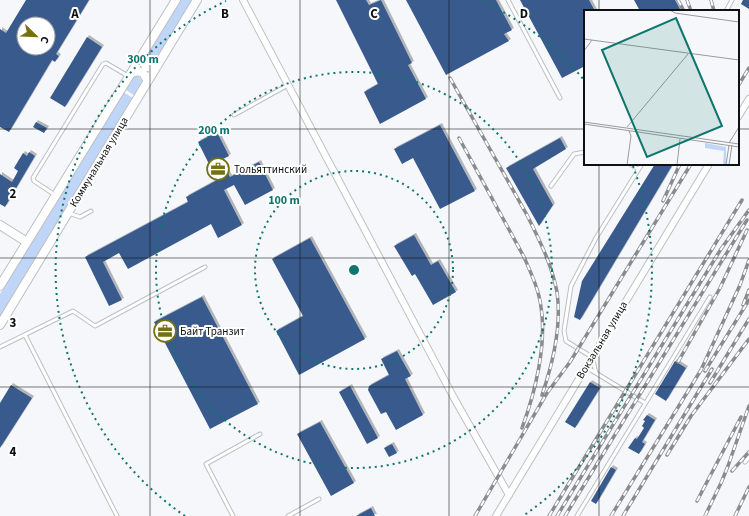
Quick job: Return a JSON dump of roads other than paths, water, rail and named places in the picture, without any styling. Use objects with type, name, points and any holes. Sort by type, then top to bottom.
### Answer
[{"type":"main road","name":"Коммунальная улица","points":[[0,286],[176,0]]},
{"type":"main road","name":"Коммунальная улица","points":[[0,324],[197,0]]},
{"type":"main road","points":[[141,57],[146,68],[151,69],[157,66]]},
{"type":"main road","points":[[131,75],[138,71],[143,73],[148,82]]},
{"type":"main road","points":[[0,225],[27,242]]},
{"type":"street","points":[[238,0],[248,10]]},
{"type":"street","points":[[243,0],[454,398],[509,495]]},
{"type":"street","points":[[739,115],[749,99]]},
{"type":"street","name":"Вокзальная улица","points":[[496,516],[708,165]]},
{"type":"lane","points":[[508,0],[560,98]]},
{"type":"lane","points":[[727,10],[732,0]]},
{"type":"lane","points":[[55,196],[34,181],[33,178],[103,64],[106,63],[131,75]]},
{"type":"lane","points":[[234,115],[288,85]]},
{"type":"lane","points":[[551,186],[574,154],[584,152]]},
{"type":"lane","points":[[632,165],[638,169]]},
{"type":"lane","points":[[596,373],[592,357],[566,341],[564,331],[571,286],[596,238],[641,165]]},
{"type":"lane","points":[[68,212],[80,217],[91,211]]},
{"type":"lane","points":[[0,347],[74,312],[95,326],[205,267]]},
{"type":"lane","points":[[577,516],[710,297]]},
{"type":"lane","points":[[25,335],[117,516]]},
{"type":"lane","points":[[586,368],[645,404]]},
{"type":"lane","points":[[233,516],[206,464],[260,434]]},
{"type":"lane","points":[[745,462],[749,457]]},
{"type":"lane","points":[[288,516],[319,499]]},
{"type":"railway","points":[[678,0],[683,10]]},
{"type":"railway","points":[[687,0],[691,10]]},
{"type":"railway","points":[[711,0],[714,10]]},
{"type":"railway","points":[[739,84],[749,68]]},
{"type":"railway","points":[[450,78],[527,215],[548,262],[555,282],[558,305],[556,345],[542,395]]},
{"type":"railway","points":[[459,138],[524,257],[540,301],[542,337],[539,369],[522,428]]},
{"type":"railway","points":[[663,201],[680,165]]},
{"type":"railway","points":[[475,516],[547,393],[570,362],[690,165]]},
{"type":"railway","points":[[549,516],[742,200]]},
{"type":"railway","points":[[557,516],[721,249],[749,210]]},
{"type":"railway","points":[[565,516],[747,220]]},
{"type":"railway","points":[[678,362],[720,288],[747,230]]},
{"type":"railway","points":[[611,516],[701,370],[740,285],[749,260]]},
{"type":"railway","points":[[743,305],[749,290]]},
{"type":"railway","points":[[705,371],[749,300]]},
{"type":"railway","points":[[710,383],[749,319]]},
{"type":"railway","points":[[667,455],[691,416],[749,339]]},
{"type":"railway","points":[[623,516],[712,369]]},
{"type":"railway","points":[[705,516],[728,466],[749,406]]},
{"type":"railway","points":[[697,501],[741,417]]},
{"type":"railway","points":[[732,471],[749,452]]},
{"type":"railway","points":[[735,516],[749,487]]},
{"type":"place","name":"Тольяттинский","points":[[218,169]]},
{"type":"place","name":"Байт Транзит","points":[[165,331]]}]
